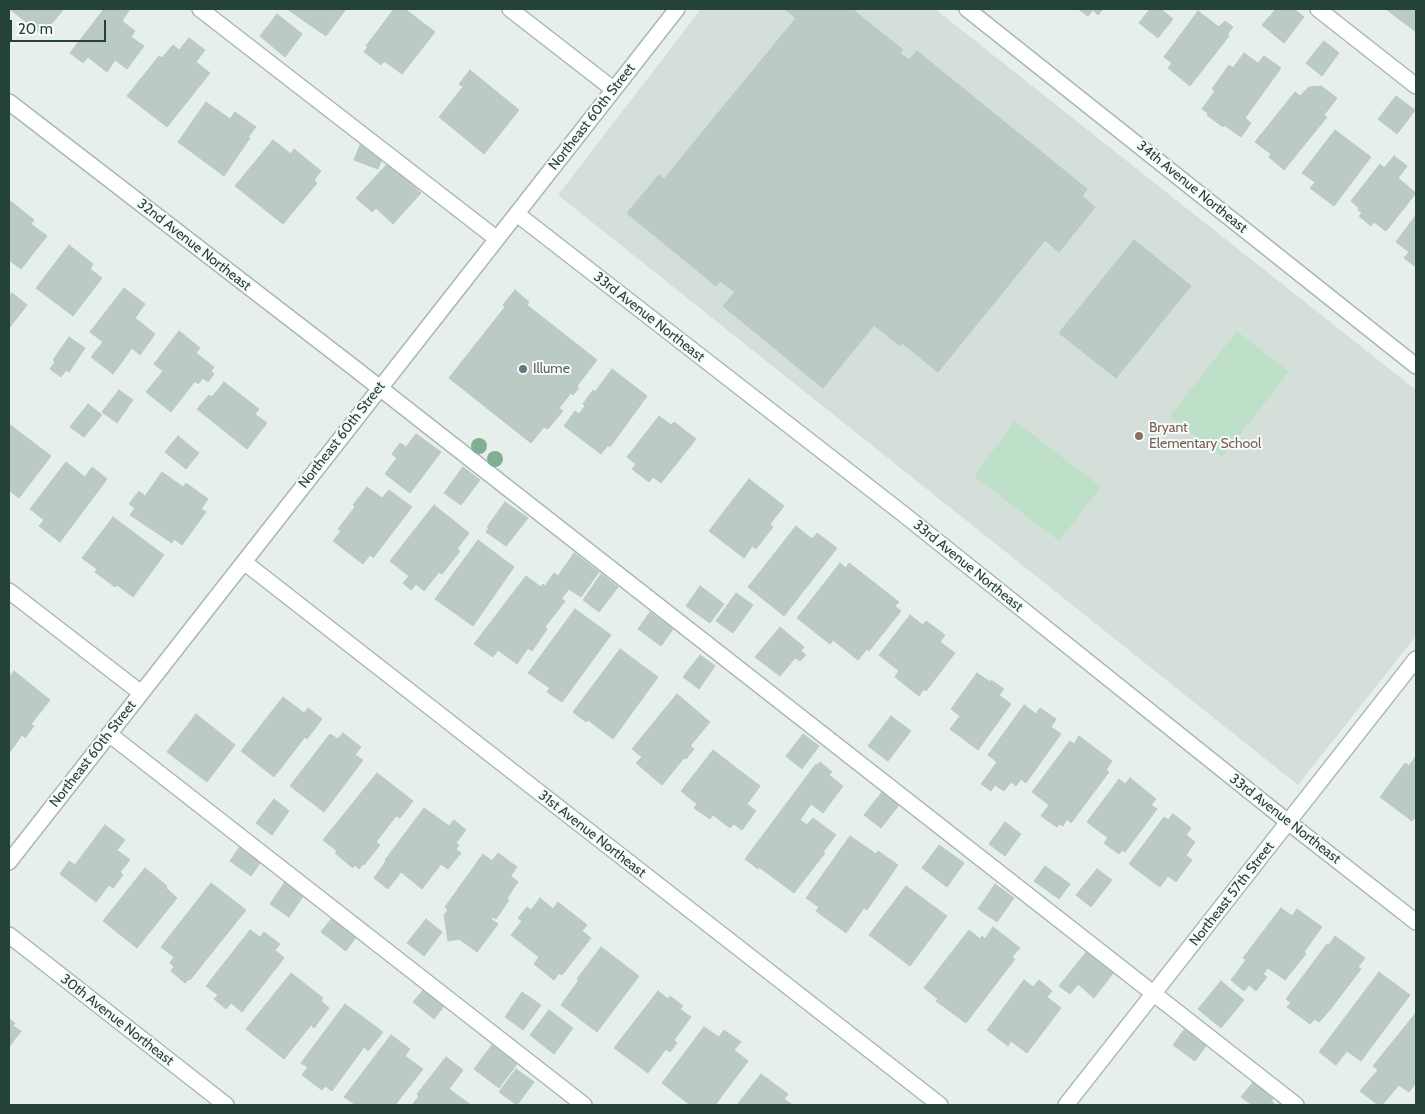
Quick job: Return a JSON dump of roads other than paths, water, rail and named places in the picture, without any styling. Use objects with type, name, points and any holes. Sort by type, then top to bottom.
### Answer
[{"type":"street","points":[[200,9],[497,239]]},
{"type":"street","points":[[510,9],[614,89]]},
{"type":"street","name":"Northeast 60th Street","points":[[9,862],[677,9]]},
{"type":"street","name":"34th Avenue Northeast","points":[[967,9],[1416,366]]},
{"type":"street","points":[[1318,9],[1416,86]]},
{"type":"street","name":"32nd Avenue Northeast","points":[[9,102],[379,388],[1296,1105]]},
{"type":"street","name":"33rd Avenue Northeast","points":[[516,214],[902,513],[1416,922]]},
{"type":"street","name":"31st Avenue Northeast","points":[[244,562],[940,1105]]},
{"type":"street","points":[[9,591],[141,693]]},
{"type":"street","name":"Northeast 57th Street","points":[[1066,1105],[1416,659]]},
{"type":"street","points":[[110,734],[584,1105]]},
{"type":"street","name":"30th Avenue Northeast","points":[[9,935],[226,1105]]},
{"type":"place","name":"Illume","points":[[523,369]]},
{"type":"place","name":"Bryant Elementary School","points":[[1139,436]]}]
